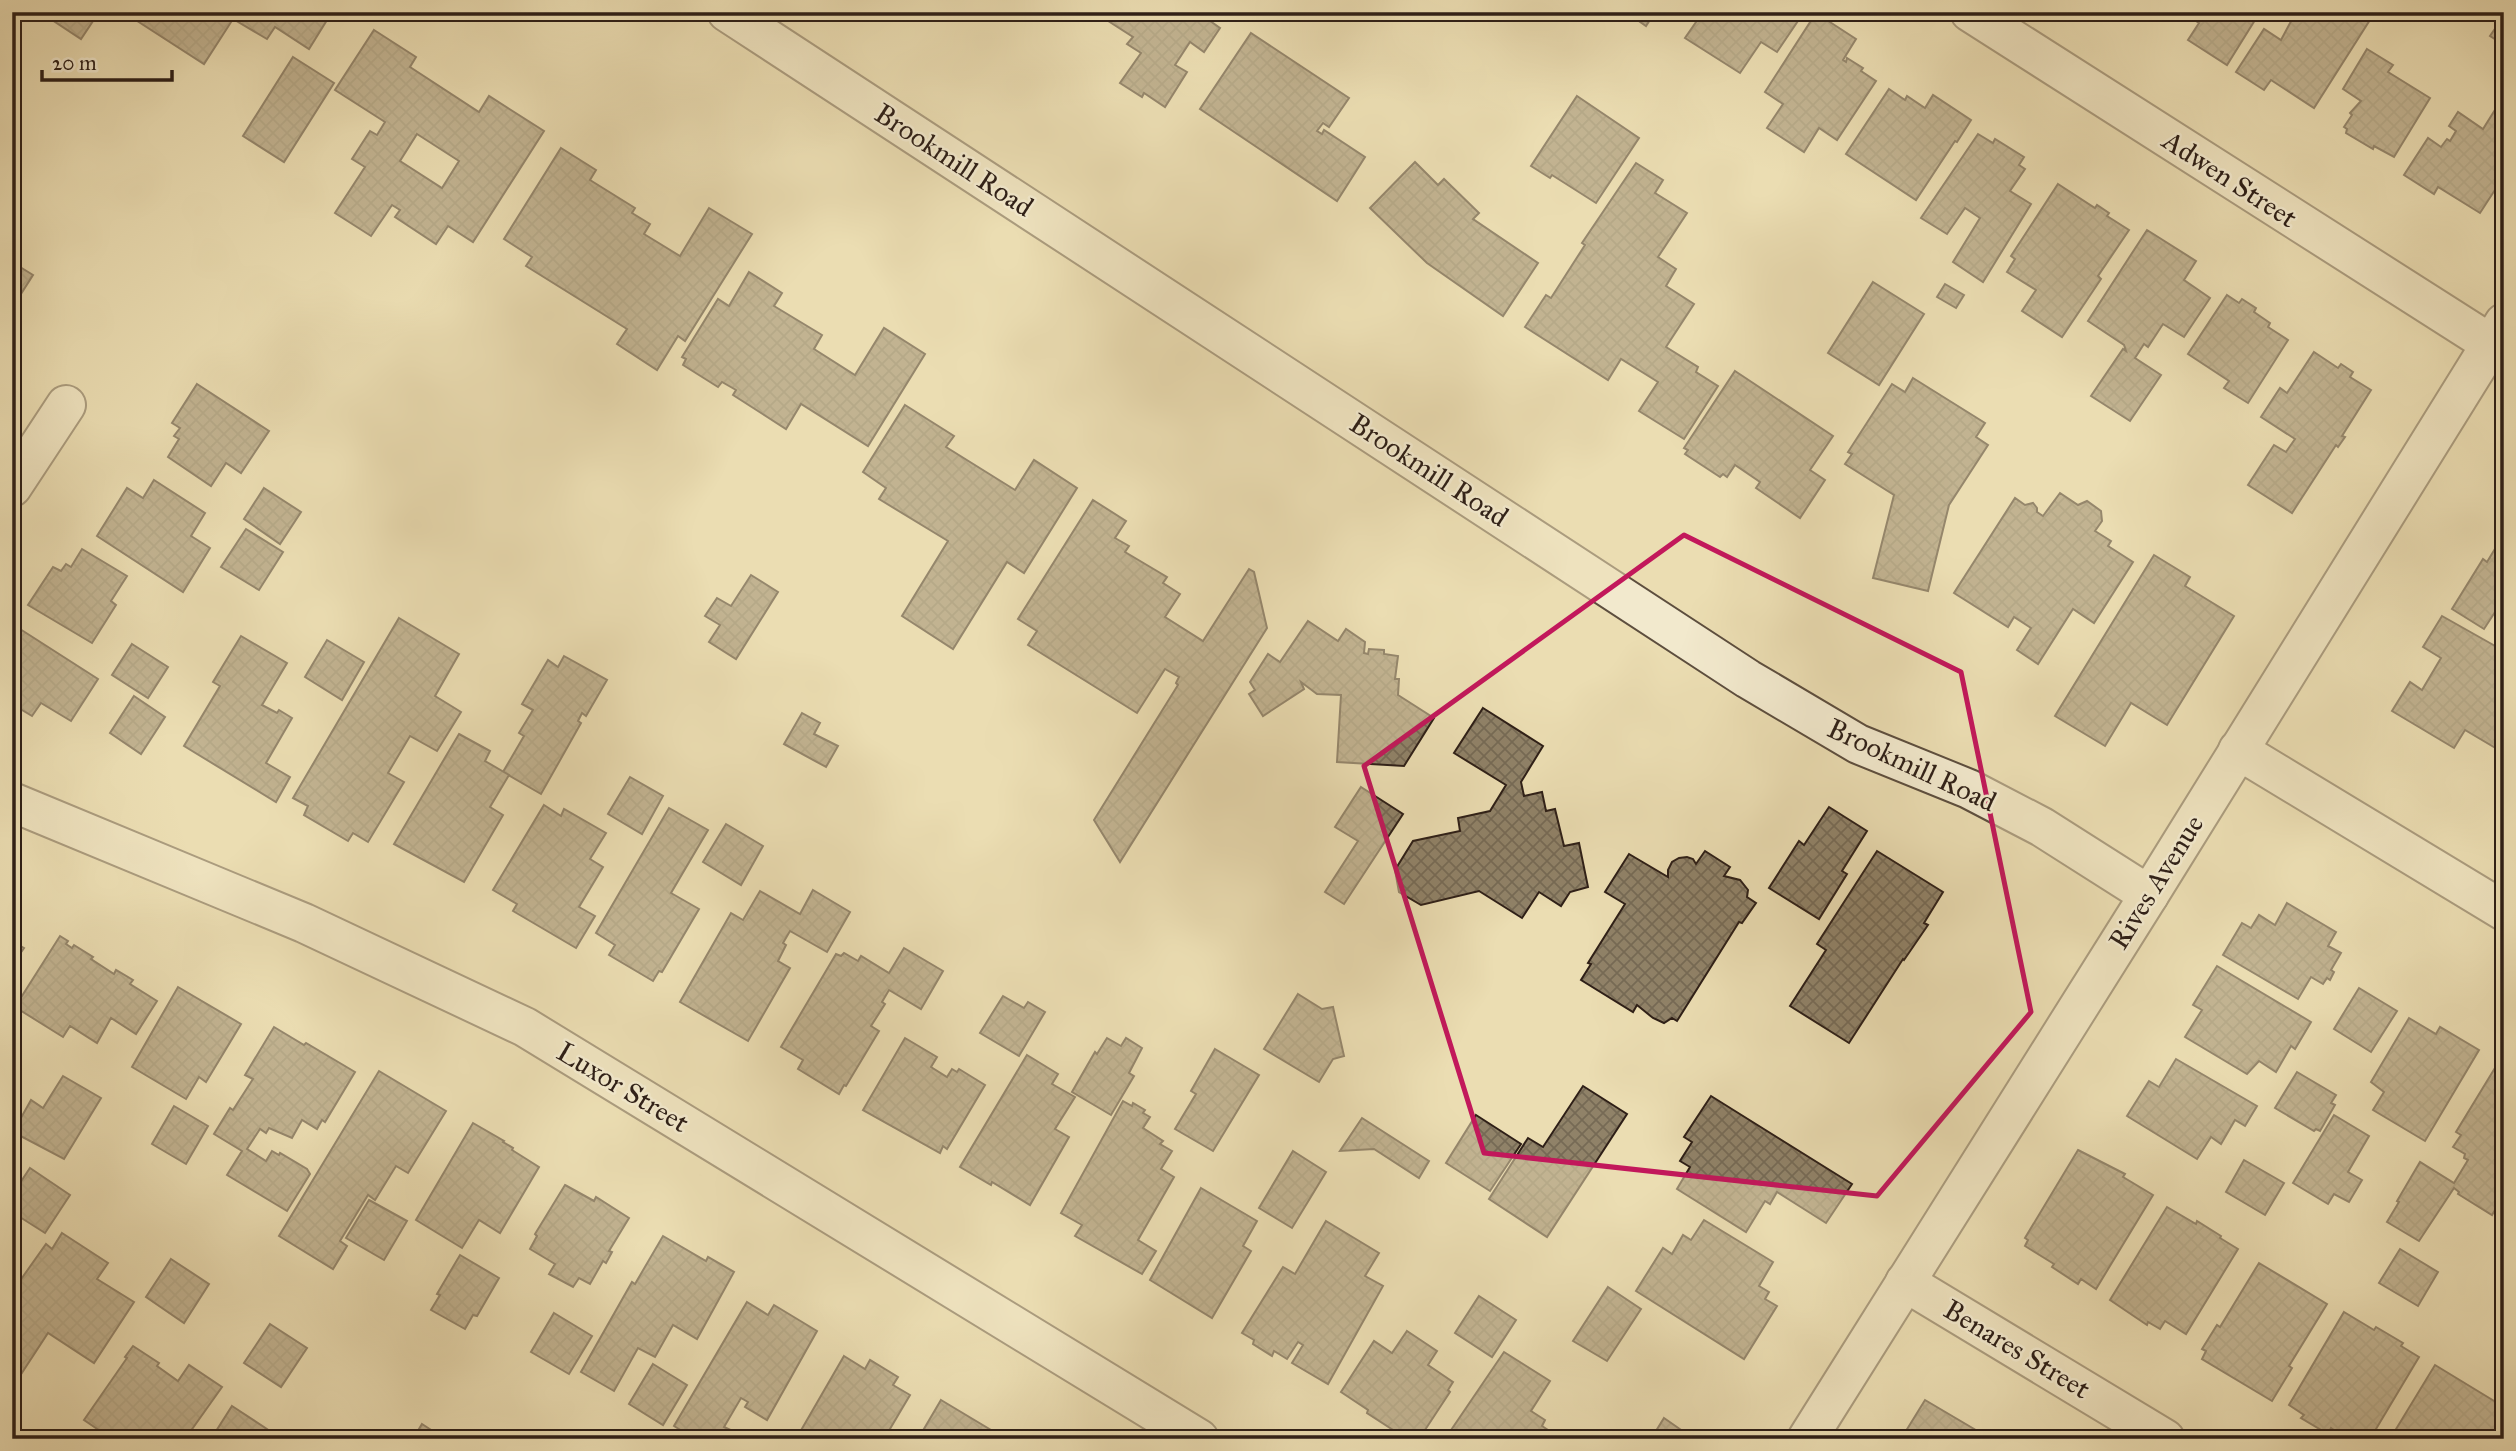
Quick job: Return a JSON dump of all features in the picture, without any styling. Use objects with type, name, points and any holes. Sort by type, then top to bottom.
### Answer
[{"type":"street","name":"Brookmill Road","points":[[727,12],[1748,679],[1858,744],[1969,789],[2042,827],[2149,895]]},
{"type":"street","name":"Adwen Street","points":[[1970,12],[2497,334]]},
{"type":"street","name":"Rives Avenue","points":[[1807,1439],[2497,334]]},
{"type":"street","points":[[12,487],[66,405]]},
{"type":"street","points":[[2238,750],[2504,911]]},
{"type":"street","name":"Luxor Street","points":[[12,803],[304,923],[525,1027],[1199,1439]]},
{"type":"street","name":"Benares Street","points":[[1905,1282],[2165,1439]]},
{"type":"highlighted area","points":[[1684,535],[1961,672],[2031,1012],[1877,1196],[1484,1153],[1364,766]]},
{"type":"building","points":[[40,12],[99,12],[81,39]]},
{"type":"building","points":[[134,12],[332,12],[309,49],[275,27],[267,39],[233,19],[204,64],[131,17]]},
{"type":"building","points":[[1076,12],[1209,12],[1206,18],[1220,28],[1204,52],[1190,42],[1175,65],[1187,72],[1165,107],[1144,93],[1142,97],[1120,83],[1141,53],[1127,44],[1133,37],[1105,19],[1087,20]]},
{"type":"building","points":[[1626,12],[1655,12],[1646,26]]},
{"type":"building","points":[[1703,12],[1804,12],[1777,52],[1761,42],[1740,73],[1685,38]]},
{"type":"building","points":[[2182,12],[2260,12],[2227,65],[2188,40],[2199,23]]},
{"type":"building","points":[[2296,12],[2375,12],[2314,108],[2271,80],[2264,90],[2236,72],[2264,29],[2281,40]]},
{"type":"building","points":[[1816,13],[1856,39],[1843,60],[1846,62],[1847,58],[1863,68],[1861,71],[1876,81],[1837,140],[1819,128],[1804,152],[1767,128],[1783,104],[1765,92]]},
{"type":"building","points":[[2504,18],[2504,45],[2490,36]]},
{"type":"building","points":[[374,30],[416,57],[410,67],[479,112],[489,96],[544,131],[473,242],[448,226],[436,244],[395,217],[400,210],[392,205],[371,236],[335,213],[365,167],[352,159],[370,131],[377,135],[385,122],[335,90]],"holes":[[[417,134],[459,161],[442,188],[400,161]]]},
{"type":"building","points":[[1251,33],[1349,98],[1329,127],[1323,123],[1317,131],[1322,134],[1324,130],[1365,157],[1337,201],[1200,109]]},
{"type":"building","points":[[2367,49],[2393,65],[2388,72],[2430,98],[2394,157],[2374,146],[2373,149],[2346,133],[2347,129],[2344,127],[2352,115],[2350,113],[2361,101],[2343,89]]},
{"type":"building","points":[[293,57],[334,83],[284,162],[243,136]]},
{"type":"building","points":[[1889,89],[1905,100],[1907,96],[1925,108],[1933,95],[1971,120],[1916,200],[1846,154]]},
{"type":"building","points":[[1577,96],[1639,138],[1596,203],[1552,175],[1550,178],[1531,166]]},
{"type":"building","points":[[2498,105],[2504,108],[2504,176],[2480,213],[2438,187],[2434,194],[2404,175],[2428,138],[2441,147],[2447,139],[2450,141],[2456,131],[2449,126],[2458,112],[2483,129]]},
{"type":"building","points":[[1978,134],[1993,143],[1995,139],[2024,157],[2019,165],[2025,169],[2010,191],[2031,204],[1983,282],[1953,262],[1980,218],[1965,208],[1947,234],[1921,218]]},
{"type":"building","points":[[561,148],[596,170],[590,180],[635,208],[632,213],[650,224],[644,234],[680,256],[709,208],[752,234],[685,341],[678,336],[657,370],[617,344],[627,329],[526,266],[532,257],[504,239]]},
{"type":"building","points":[[1415,162],[1438,185],[1444,179],[1479,213],[1473,219],[1538,263],[1503,316],[1427,263],[1370,208]]},
{"type":"building","points":[[1636,163],[1663,180],[1655,193],[1687,213],[1658,257],[1676,269],[1666,286],[1694,304],[1666,347],[1698,367],[1696,372],[1718,386],[1684,439],[1639,411],[1658,382],[1621,359],[1608,380],[1525,327],[1546,295],[1551,298],[1585,245],[1582,243]]},
{"type":"building","points":[[2058,184],[2095,208],[2097,205],[2109,213],[2107,216],[2129,230],[2098,276],[2101,279],[2062,337],[2022,311],[2036,290],[2007,272],[2015,259],[2011,256]]},
{"type":"building","points":[[2147,230],[2196,261],[2184,280],[2210,298],[2184,337],[2163,324],[2148,347],[2144,344],[2135,358],[2161,375],[2130,421],[2091,396],[2123,349],[2126,351],[2124,345],[2088,321]]},
{"type":"building","points":[[12,262],[33,275],[12,308]]},
{"type":"building","points":[[749,272],[782,293],[774,306],[822,335],[814,349],[855,375],[884,328],[925,354],[868,446],[801,404],[786,429],[733,395],[736,390],[722,382],[718,387],[683,365],[686,359],[682,357],[718,299],[729,306]]},
{"type":"building","points":[[1873,282],[1924,314],[1879,385],[1828,353]]},
{"type":"building","points":[[1945,284],[1964,295],[1956,308],[1937,297]]},
{"type":"building","points":[[2227,295],[2239,303],[2242,299],[2256,308],[2254,312],[2270,323],[2268,327],[2288,340],[2248,403],[2224,388],[2229,381],[2188,354]]},
{"type":"building","points":[[2314,352],[2338,368],[2341,364],[2353,372],[2350,377],[2371,390],[2342,436],[2345,437],[2338,447],[2336,445],[2292,513],[2248,485],[2274,445],[2286,452],[2295,439],[2261,417],[2280,388],[2287,393]]},
{"type":"building","points":[[1735,371],[1833,436],[1810,470],[1825,480],[1800,518],[1756,488],[1760,482],[1735,465],[1727,477],[1723,474],[1720,477],[1685,454],[1688,450],[1684,448]]},
{"type":"building","points":[[1913,378],[1985,423],[1976,437],[1988,445],[1949,505],[1928,591],[1873,578],[1894,495],[1845,464],[1852,454],[1848,452],[1892,384],[1905,392]]},
{"type":"building","points":[[197,384],[269,431],[241,473],[226,463],[211,486],[168,457],[179,439],[174,436],[180,428],[172,423]]},
{"type":"building","points":[[905,405],[954,436],[946,447],[1015,490],[1034,460],[1077,488],[1024,573],[1007,562],[953,649],[902,616],[948,541],[879,499],[886,488],[863,472]]},
{"type":"building","points":[[154,480],[205,513],[191,536],[210,548],[183,592],[97,536],[127,488],[143,498]]},
{"type":"building","points":[[264,488],[301,512],[280,544],[244,519]]},
{"type":"building","points":[[2060,493],[2078,505],[2087,501],[2101,511],[2102,521],[2095,531],[2111,541],[2108,546],[2133,562],[2094,623],[2073,609],[2038,664],[2017,650],[2031,628],[2014,617],[2008,627],[1954,593],[2015,498],[2025,505],[2033,503],[2037,512],[2043,516]]},
{"type":"building","points":[[1093,500],[1126,521],[1115,538],[1129,546],[1125,552],[1167,577],[1163,583],[1180,594],[1165,617],[1203,641],[1249,569],[1254,572],[1267,628],[1120,862],[1094,820],[1178,685],[1176,683],[1179,677],[1165,669],[1137,713],[1028,645],[1037,631],[1018,619]]},
{"type":"building","points":[[246,529],[283,552],[259,590],[221,567]]},
{"type":"building","points":[[2504,534],[2504,613],[2497,609],[2484,629],[2452,609],[2483,559],[2487,562]]},
{"type":"building","points":[[82,549],[127,576],[111,601],[116,605],[92,643],[28,605],[53,567],[61,571],[66,564],[71,567]]},
{"type":"building","points":[[2154,555],[2190,577],[2185,586],[2234,616],[2167,725],[2131,703],[2105,746],[2055,716]]},
{"type":"building","points":[[751,575],[778,592],[736,659],[709,642],[720,625],[705,616],[717,598],[731,606]]},
{"type":"building","points":[[2442,616],[2504,651],[2504,753],[2465,730],[2454,748],[2392,711],[2410,682],[2422,690],[2441,658],[2423,647]]},
{"type":"building","points":[[399,618],[459,654],[435,696],[461,712],[437,751],[410,736],[388,773],[404,782],[368,842],[353,833],[348,841],[304,815],[308,806],[293,798]]},
{"type":"building","points":[[1308,621],[1338,641],[1346,629],[1365,642],[1364,653],[1368,654],[1369,649],[1384,650],[1384,654],[1398,656],[1395,679],[1399,679],[1398,695],[1434,718],[1404,766],[1337,762],[1341,695],[1317,694],[1301,682],[1304,689],[1263,716],[1249,694],[1255,690],[1250,682],[1268,654],[1280,662]]},
{"type":"building","points":[[20,629],[98,679],[71,721],[41,703],[32,716],[12,704],[12,642]]},
{"type":"building","points":[[241,636],[287,663],[262,705],[277,713],[279,710],[292,718],[266,763],[290,777],[276,802],[184,746],[220,686],[213,682]]},
{"type":"building","points":[[327,640],[364,662],[342,700],[305,677]]},
{"type":"building","points":[[132,644],[168,667],[148,698],[112,675]]},
{"type":"building","points":[[564,656],[607,680],[586,716],[582,713],[578,721],[581,723],[541,794],[503,772],[524,736],[519,733],[533,710],[522,704],[548,660],[558,667]]},
{"type":"building","points":[[134,696],[165,717],[141,754],[110,733]]},
{"type":"building","points":[[1483,708],[1543,746],[1521,782],[1524,796],[1542,792],[1546,811],[1555,809],[1564,846],[1579,843],[1588,887],[1570,892],[1561,906],[1539,892],[1522,918],[1479,891],[1421,905],[1399,892],[1395,870],[1413,841],[1460,831],[1458,818],[1490,811],[1506,785],[1454,753]]},
{"type":"building","points":[[802,713],[820,723],[814,734],[838,746],[826,767],[784,744]]},
{"type":"building","points":[[459,734],[490,751],[485,761],[509,775],[490,807],[503,815],[464,882],[394,844]]},
{"type":"building","points":[[630,777],[663,796],[642,834],[608,814]]},
{"type":"building","points":[[1361,787],[1403,814],[1344,904],[1325,892],[1358,841],[1335,827]]},
{"type":"building","points":[[544,805],[561,816],[564,809],[606,833],[590,859],[603,867],[579,907],[595,916],[576,948],[513,911],[517,904],[493,890]]},
{"type":"building","points":[[1829,807],[1867,831],[1842,871],[1847,874],[1819,919],[1769,888],[1799,841],[1804,845]]},
{"type":"building","points":[[669,808],[708,830],[671,893],[699,909],[662,972],[659,971],[653,981],[609,955],[615,945],[596,933]]},
{"type":"building","points":[[726,824],[763,846],[741,885],[703,862]]},
{"type":"building","points":[[1705,851],[1730,867],[1724,876],[1740,880],[1748,890],[1747,897],[1756,903],[1742,923],[1739,922],[1677,1021],[1672,1018],[1664,1023],[1637,1005],[1633,1012],[1581,980],[1591,964],[1588,963],[1625,904],[1605,892],[1629,854],[1668,877],[1672,862],[1687,857],[1693,859],[1696,864]]},
{"type":"building","points":[[1877,851],[1943,892],[1924,923],[1928,925],[1849,1043],[1790,1006],[1826,950],[1817,944]]},
{"type":"building","points":[[813,890],[850,912],[827,952],[790,931],[778,961],[790,968],[748,1041],[680,1002],[731,913],[743,920],[760,891],[800,914]]},
{"type":"building","points":[[2287,903],[2336,932],[2328,946],[2341,953],[2331,970],[2334,972],[2330,980],[2327,978],[2323,984],[2311,977],[2298,999],[2223,955],[2242,923],[2251,928],[2259,915],[2275,925]]},
{"type":"building","points":[[60,936],[68,941],[66,944],[72,948],[74,945],[114,974],[116,970],[133,980],[130,984],[157,1001],[136,1034],[111,1018],[97,1043],[70,1026],[63,1037],[15,1007]]},
{"type":"building","points":[[12,941],[24,948],[12,965]]},
{"type":"building","points":[[904,948],[943,971],[921,1009],[889,990],[882,1002],[885,1004],[871,1026],[879,1031],[839,1094],[798,1069],[803,1060],[781,1047],[836,954],[841,956],[844,953],[858,961],[861,956],[889,973]]},
{"type":"building","points":[[2217,966],[2311,1022],[2295,1049],[2291,1046],[2276,1072],[2259,1061],[2247,1074],[2185,1037],[2202,1010],[2193,1005]]},
{"type":"building","points":[[178,987],[241,1024],[206,1082],[199,1077],[186,1099],[132,1067]]},
{"type":"building","points":[[2359,988],[2397,1011],[2371,1052],[2334,1029]]},
{"type":"building","points":[[1298,994],[1322,1009],[1333,1007],[1344,1056],[1333,1059],[1319,1082],[1264,1049]]},
{"type":"building","points":[[1003,996],[1024,1008],[1028,1002],[1045,1012],[1019,1056],[980,1033]]},
{"type":"building","points":[[2409,1018],[2436,1034],[2440,1027],[2479,1050],[2425,1141],[2373,1110],[2384,1092],[2371,1082]]},
{"type":"building","points":[[274,1027],[355,1072],[325,1122],[322,1120],[317,1129],[302,1120],[292,1138],[269,1128],[266,1133],[260,1129],[247,1149],[266,1161],[272,1151],[279,1155],[280,1153],[307,1169],[310,1174],[287,1211],[227,1175],[242,1151],[214,1134],[253,1079],[245,1075]]},
{"type":"building","points":[[905,1038],[937,1057],[931,1067],[947,1077],[952,1069],[957,1072],[959,1069],[985,1085],[947,1149],[943,1146],[940,1153],[863,1110]]},
{"type":"building","points":[[1107,1038],[1121,1046],[1126,1038],[1142,1048],[1129,1073],[1134,1076],[1111,1115],[1072,1092],[1095,1052],[1097,1054]]},
{"type":"building","points":[[1215,1049],[1259,1075],[1213,1151],[1175,1129],[1196,1094],[1191,1091]]},
{"type":"building","points":[[1027,1055],[1058,1074],[1052,1084],[1075,1097],[1055,1129],[1069,1137],[1030,1205],[960,1167]]},
{"type":"building","points":[[2176,1059],[2257,1106],[2245,1126],[2235,1120],[2221,1144],[2211,1137],[2197,1159],[2127,1116],[2149,1081],[2159,1087]]},
{"type":"building","points":[[2498,1063],[2504,1066],[2504,1195],[2492,1215],[2458,1194],[2454,1188],[2419,1241],[2387,1222],[2420,1162],[2454,1183],[2468,1160],[2464,1158],[2465,1154],[2453,1147],[2461,1135],[2456,1132]]},
{"type":"building","points":[[379,1071],[446,1111],[408,1173],[396,1166],[375,1200],[368,1195],[340,1241],[347,1246],[333,1269],[279,1236]]},
{"type":"building","points":[[2297,1072],[2336,1095],[2331,1103],[2335,1105],[2320,1131],[2314,1131],[2275,1108]]},
{"type":"building","points":[[63,1076],[101,1098],[64,1159],[13,1132],[31,1100],[43,1108]]},
{"type":"building","points":[[1583,1086],[1627,1114],[1547,1237],[1489,1199],[1528,1138],[1543,1147]]},
{"type":"building","points":[[1711,1096],[1852,1184],[1826,1223],[1777,1192],[1770,1204],[1765,1201],[1746,1232],[1677,1189],[1690,1167],[1680,1161],[1692,1142],[1684,1137]]},
{"type":"building","points":[[1123,1101],[1145,1110],[1143,1113],[1150,1117],[1143,1128],[1163,1141],[1160,1144],[1172,1151],[1161,1169],[1174,1177],[1138,1240],[1156,1251],[1142,1274],[1075,1236],[1082,1225],[1061,1213]]},
{"type":"building","points":[[174,1106],[208,1126],[186,1164],[152,1144]]},
{"type":"building","points":[[1476,1115],[1521,1144],[1490,1191],[1446,1163]]},
{"type":"building","points":[[2334,1115],[2369,1136],[2348,1172],[2362,1180],[2349,1202],[2334,1194],[2328,1204],[2293,1183]]},
{"type":"building","points":[[1362,1118],[1429,1161],[1419,1178],[1374,1149],[1340,1151]]},
{"type":"building","points":[[473,1123],[504,1141],[512,1150],[539,1167],[500,1233],[479,1220],[462,1248],[416,1220]]},
{"type":"building","points":[[2078,1150],[2125,1174],[2123,1177],[2153,1195],[2096,1289],[2081,1279],[2078,1284],[2052,1267],[2054,1264],[2025,1246],[2028,1240],[2025,1238]]},
{"type":"building","points":[[1293,1151],[1326,1172],[1292,1228],[1259,1208]]},
{"type":"building","points":[[2244,1160],[2284,1183],[2265,1215],[2226,1192]]},
{"type":"building","points":[[30,1168],[70,1195],[45,1233],[12,1212],[12,1195]]},
{"type":"building","points":[[565,1185],[594,1201],[596,1197],[629,1218],[609,1251],[612,1252],[606,1263],[603,1261],[590,1284],[579,1278],[573,1287],[549,1274],[555,1264],[530,1249],[537,1236],[535,1234]]},
{"type":"building","points":[[1201,1188],[1257,1221],[1243,1246],[1251,1251],[1212,1318],[1150,1280]]},
{"type":"building","points":[[369,1200],[407,1221],[384,1260],[346,1238]]},
{"type":"building","points":[[2167,1207],[2196,1224],[2197,1221],[2238,1249],[2186,1334],[2165,1321],[2160,1329],[2148,1322],[2147,1325],[2110,1300]]},
{"type":"building","points":[[1704,1220],[1773,1262],[1759,1286],[1769,1292],[1765,1299],[1777,1306],[1744,1359],[1636,1291],[1663,1248],[1672,1254],[1683,1235],[1691,1240]]},
{"type":"building","points":[[1326,1221],[1379,1253],[1365,1276],[1383,1286],[1328,1384],[1292,1363],[1303,1345],[1298,1342],[1287,1359],[1274,1351],[1272,1356],[1242,1333],[1283,1267],[1295,1274]]},
{"type":"building","points":[[62,1233],[108,1263],[97,1279],[134,1302],[94,1363],[48,1333],[16,1382],[12,1380],[12,1292],[46,1244],[52,1249]]},
{"type":"building","points":[[663,1236],[706,1261],[708,1257],[734,1272],[697,1339],[673,1325],[655,1357],[638,1348],[614,1391],[581,1372],[632,1282],[635,1284]]},
{"type":"building","points":[[2400,1249],[2438,1272],[2418,1306],[2379,1283]]},
{"type":"building","points":[[460,1255],[499,1278],[477,1316],[473,1315],[465,1329],[431,1310],[440,1295],[437,1294]]},
{"type":"building","points":[[171,1259],[209,1284],[184,1323],[146,1297]]},
{"type":"building","points":[[2259,1263],[2327,1304],[2289,1366],[2292,1368],[2272,1401],[2202,1359],[2206,1351],[2202,1349],[2217,1325],[2220,1327]]},
{"type":"building","points":[[1608,1287],[1641,1309],[1607,1361],[1573,1341]]},
{"type":"building","points":[[1479,1296],[1516,1320],[1492,1357],[1455,1333]]},
{"type":"building","points":[[747,1302],[768,1315],[774,1305],[817,1331],[767,1420],[745,1407],[748,1402],[741,1398],[724,1427],[750,1439],[695,1439],[674,1426]]},
{"type":"building","points":[[2344,1312],[2403,1343],[2401,1346],[2419,1357],[2370,1439],[2356,1439],[2331,1428],[2328,1434],[2301,1418],[2304,1415],[2289,1405]]},
{"type":"building","points":[[554,1313],[592,1336],[569,1374],[531,1352]]},
{"type":"building","points":[[270,1324],[307,1348],[281,1387],[244,1363]]},
{"type":"building","points":[[1407,1331],[1437,1351],[1428,1365],[1453,1382],[1448,1390],[1450,1392],[1419,1439],[1407,1439],[1341,1392],[1374,1341],[1392,1353]]},
{"type":"building","points":[[133,1346],[159,1363],[157,1366],[178,1381],[189,1365],[222,1387],[185,1439],[112,1439],[84,1420]]},
{"type":"building","points":[[1504,1352],[1550,1381],[1531,1411],[1545,1420],[1542,1426],[1557,1436],[1556,1439],[1445,1439]]},
{"type":"building","points":[[844,1356],[865,1369],[870,1360],[898,1377],[893,1385],[910,1395],[884,1439],[796,1439]]},
{"type":"building","points":[[653,1364],[687,1385],[663,1425],[629,1404]]},
{"type":"building","points":[[2435,1365],[2504,1407],[2504,1414],[2489,1439],[2390,1439]]},
{"type":"building","points":[[941,1400],[1006,1439],[918,1439]]},
{"type":"building","points":[[1925,1400],[1991,1439],[1901,1439]]},
{"type":"building","points":[[232,1406],[267,1429],[261,1439],[211,1439]]},
{"type":"building","points":[[1664,1418],[1694,1439],[1651,1439]]},
{"type":"building","points":[[422,1424],[445,1439],[413,1439]]}]
